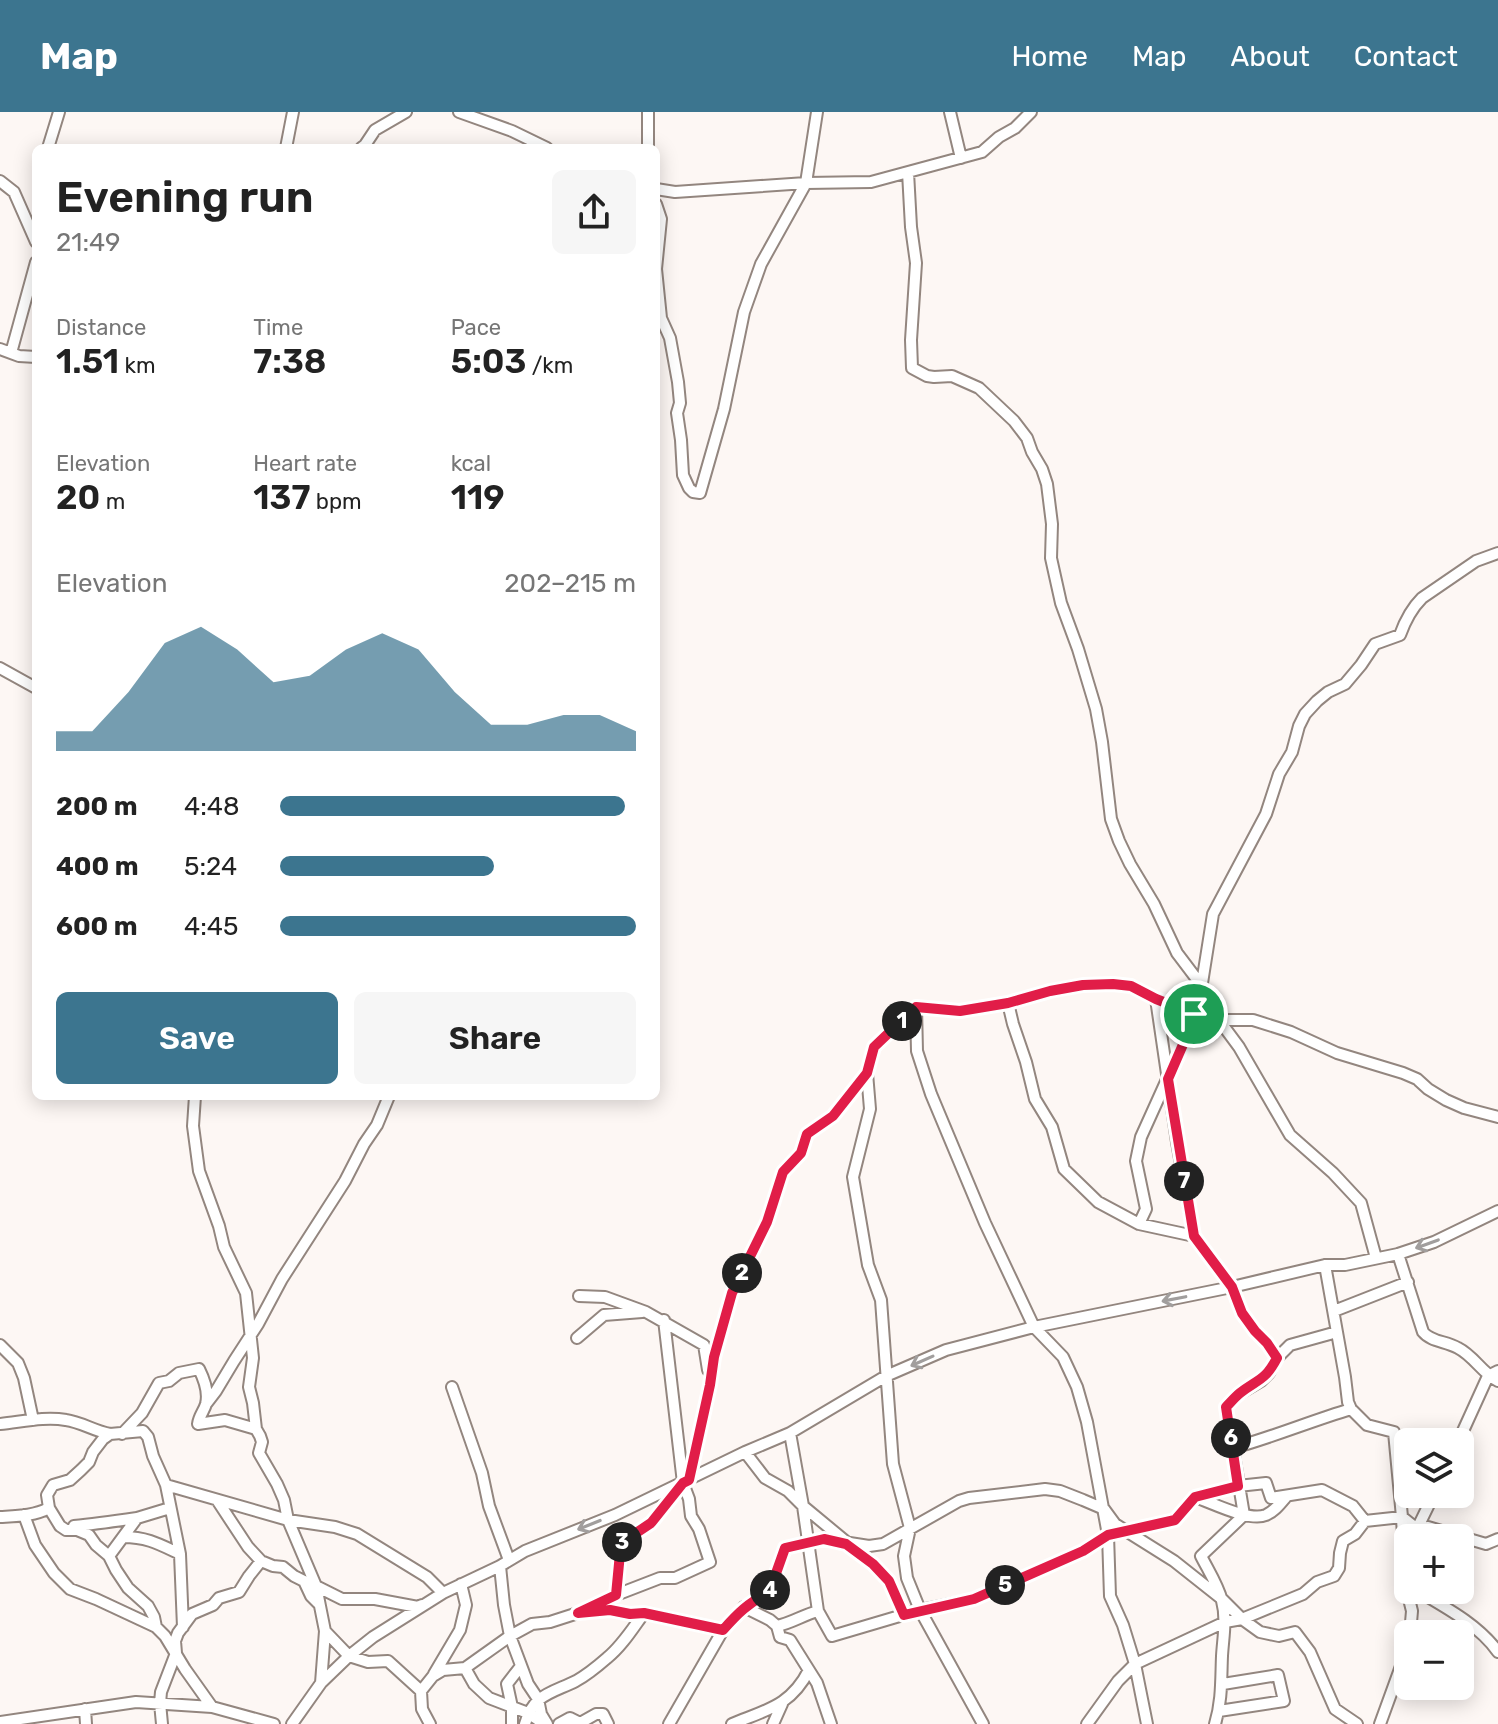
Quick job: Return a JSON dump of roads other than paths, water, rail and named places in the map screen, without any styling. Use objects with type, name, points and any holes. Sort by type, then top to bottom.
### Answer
[{"type":"street","points":[[49,144],[59,112]]},
{"type":"street","points":[[287,144],[293,112]]},
{"type":"street","points":[[366,144],[375,130],[406,112]]},
{"type":"street","points":[[459,112],[539,144]]},
{"type":"street","points":[[648,112],[648,144]]},
{"type":"street","points":[[660,308],[670,338],[678,382],[680,403],[677,413],[683,475],[693,492],[700,493],[724,409],[744,312],[761,264],[806,183],[817,112]]},
{"type":"street","points":[[950,112],[961,158]]},
{"type":"street","points":[[660,190],[675,192],[871,182],[982,152],[1031,112]]},
{"type":"street","points":[[908,172],[916,263],[912,368],[927,376],[952,376],[979,388],[1027,438],[1047,484],[1052,524],[1051,558],[1061,603],[1096,709],[1111,819],[1130,864],[1154,904],[1177,953],[1202,986],[1219,1020],[1239,1047],[1290,1135],[1361,1203],[1376,1258]]},
{"type":"street","points":[[0,181],[14,192],[32,233]]},
{"type":"street","points":[[660,216],[660,236]]},
{"type":"street","points":[[32,274],[6,351],[32,357]]},
{"type":"street","points":[[1139,1224],[1146,1209],[1136,1161],[1141,1137],[1188,1033],[1202,986],[1213,914],[1266,814],[1279,774],[1292,752],[1305,714],[1328,692],[1345,684],[1375,644],[1400,635],[1404,623],[1422,598],[1476,561],[1498,553]]},
{"type":"street","points":[[0,668],[32,686]]},
{"type":"street","points":[[983,1724],[910,1589],[904,1556],[910,1528],[893,1464],[881,1300],[868,1265],[853,1177],[870,1109],[867,1073],[874,1047],[916,1007],[960,1011],[1083,985],[1131,986],[1194,1014],[1219,1020],[1253,1020],[1291,1032],[1337,1053],[1403,1073],[1446,1100],[1498,1117]]},
{"type":"street","points":[[1156,999],[1194,1236],[1232,1287],[1242,1313],[1277,1358]]},
{"type":"street","points":[[1008,1003],[1035,1099],[1052,1127],[1064,1169],[1098,1202],[1139,1224],[1194,1236]]},
{"type":"street","points":[[916,1007],[917,1051],[931,1094],[985,1223],[1034,1327],[1063,1357],[1077,1387],[1104,1509],[1110,1596],[1135,1664],[1147,1724]]},
{"type":"street","points":[[616,1595],[621,1543],[651,1523],[686,1482],[732,1293],[767,1222],[783,1172],[801,1153],[807,1134],[833,1116],[867,1073]]},
{"type":"street","points":[[195,1100],[193,1126],[199,1171],[224,1247],[246,1293],[253,1358],[249,1387],[256,1429],[262,1442],[259,1453],[284,1500],[288,1520],[316,1586],[325,1631],[321,1683]]},
{"type":"street","points":[[256,1429],[225,1420],[198,1424],[199,1415],[345,1181],[377,1125],[387,1100]]},
{"type":"street","points":[[292,1724],[321,1683],[349,1656],[373,1637],[443,1593],[525,1551],[615,1515],[790,1433],[886,1376],[946,1350],[1034,1327],[1325,1265],[1345,1265],[1398,1254],[1434,1242],[1498,1211]]},
{"type":"street","points":[[1398,1254],[1423,1332],[1428,1338],[1460,1348],[1495,1376],[1466,1428]]},
{"type":"street","points":[[1325,1265],[1348,1402],[1367,1425],[1394,1432],[1402,1524]]},
{"type":"street","points":[[1334,1311],[1408,1282]]},
{"type":"street","points":[[579,1296],[605,1297],[646,1312],[704,1345],[710,1385]]},
{"type":"street","points":[[577,1338],[604,1315],[646,1312]]},
{"type":"street","points":[[433,1676],[443,1670],[465,1668],[532,1624],[578,1613],[660,1578],[675,1578],[710,1562],[699,1529],[691,1516],[664,1320]]},
{"type":"street","points":[[1244,1515],[1226,1407],[1239,1394],[1261,1381],[1290,1345],[1337,1332]]},
{"type":"street","points":[[0,1345],[18,1363],[33,1420]]},
{"type":"street","points":[[122,1434],[142,1413],[159,1383],[169,1381],[179,1373],[199,1369],[206,1389],[206,1404]]},
{"type":"street","points":[[452,1387],[482,1473],[505,1563],[504,1605],[510,1636],[528,1684],[538,1699],[545,1724]]},
{"type":"street","points":[[1233,1448],[1351,1409]]},
{"type":"street","points":[[0,1424],[67,1420],[95,1432],[122,1434],[143,1431],[166,1485],[180,1554],[183,1627]]},
{"type":"street","points":[[790,1433],[818,1611],[832,1636],[920,1610],[974,1599],[1083,1551],[1108,1535],[1175,1520],[1195,1497],[1238,1486],[1266,1483],[1271,1498],[1322,1490],[1353,1506],[1365,1521]]},
{"type":"street","points":[[110,1434],[93,1452],[89,1462],[70,1480],[53,1485],[47,1495],[49,1508],[60,1526],[89,1535],[109,1556],[128,1588],[148,1606],[156,1627]]},
{"type":"street","points":[[745,1452],[765,1478],[788,1491],[846,1544],[873,1564],[889,1581],[904,1615]]},
{"type":"street","points":[[166,1485],[288,1520],[335,1527],[357,1534],[427,1577],[443,1593]]},
{"type":"street","points":[[669,1724],[723,1630],[744,1607],[769,1593],[785,1548],[824,1539],[869,1546],[883,1544],[959,1501],[1045,1489],[1060,1491],[1104,1509],[1115,1524],[1174,1561],[1260,1632],[1279,1636],[1295,1632],[1310,1652],[1340,1724]]},
{"type":"street","points":[[1195,1497],[1244,1515],[1263,1517],[1276,1509],[1286,1497]]},
{"type":"street","points":[[217,1500],[261,1561],[283,1567],[304,1581],[318,1603]]},
{"type":"street","points":[[0,1517],[43,1512],[49,1508]]},
{"type":"street","points":[[60,1526],[137,1518],[170,1508]]},
{"type":"street","points":[[24,1515],[35,1545],[54,1573],[70,1589],[156,1627],[212,1707]]},
{"type":"street","points":[[1214,1724],[1223,1684],[1225,1622],[1222,1599],[1201,1556],[1244,1515]]},
{"type":"street","points":[[1087,1724],[1118,1681],[1135,1664],[1225,1622],[1242,1619],[1303,1594],[1317,1582],[1334,1576],[1339,1568],[1343,1541],[1355,1534],[1365,1521],[1402,1517]]},
{"type":"street","points":[[1402,1517],[1408,1524]]},
{"type":"street","points":[[109,1556],[137,1518]]},
{"type":"street","points":[[123,1537],[141,1537],[180,1554]]},
{"type":"street","points":[[1474,1540],[1486,1544],[1498,1539]]},
{"type":"street","points":[[162,1724],[161,1692],[176,1653],[178,1633],[192,1614],[213,1605],[219,1598],[239,1592],[261,1561]]},
{"type":"street","points":[[419,1724],[421,1691],[460,1630],[466,1605],[461,1584]]},
{"type":"street","points":[[316,1586],[342,1599],[375,1599],[418,1607],[427,1603]]},
{"type":"street","points":[[1440,1604],[1489,1640],[1498,1652]]},
{"type":"street","points":[[744,1607],[770,1620],[777,1626],[780,1637],[790,1640],[817,1683],[831,1724]]},
{"type":"street","points":[[578,1613],[610,1610],[644,1613],[723,1630]]},
{"type":"street","points":[[777,1626],[818,1611]]},
{"type":"street","points":[[526,1719],[538,1699],[579,1680],[606,1658],[644,1613]]},
{"type":"street","points":[[325,1631],[349,1656],[368,1662],[388,1661],[421,1691]]},
{"type":"street","points":[[512,1724],[507,1684],[521,1666]]},
{"type":"street","points":[[465,1668],[474,1684],[489,1698],[512,1707],[526,1719],[545,1724]]},
{"type":"street","points":[[773,1724],[782,1704],[803,1682],[809,1670]]},
{"type":"street","points":[[1219,1711],[1284,1701],[1278,1675],[1223,1684]]},
{"type":"street","points":[[1380,1724],[1394,1686]]},
{"type":"street","points":[[0,1722],[136,1702],[212,1707],[274,1724]]},
{"type":"street","points":[[732,1724],[782,1704]]},
{"type":"street","points":[[85,1709],[86,1724]]},
{"type":"street","points":[[422,1709],[430,1724]]},
{"type":"street","points":[[1335,1709],[1357,1724]]},
{"type":"street","points":[[559,1724],[570,1718],[580,1723],[596,1714],[603,1714],[608,1724]]}]
